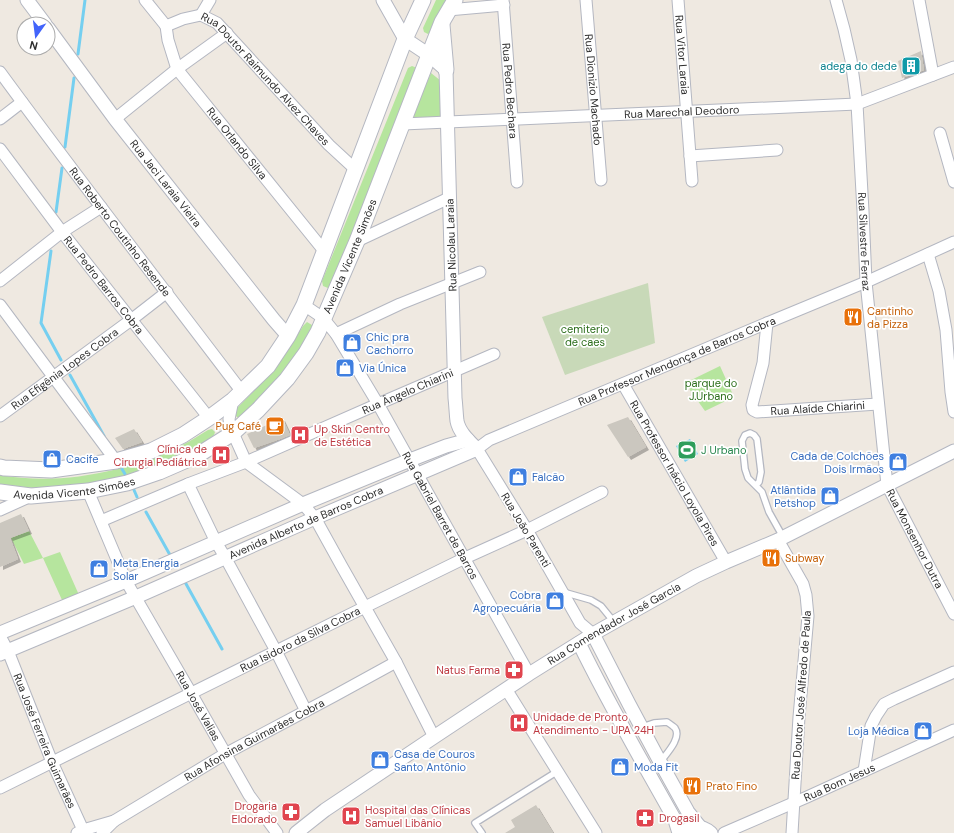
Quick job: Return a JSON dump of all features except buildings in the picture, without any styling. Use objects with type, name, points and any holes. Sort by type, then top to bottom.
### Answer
[{"type":"main road","name":"Avenida Vicente Simões","points":[[1,466],[51,470],[116,460],[151,451],[183,435],[209,418],[237,396],[268,366],[288,336],[304,305],[355,169],[406,39],[423,0]]},
{"type":"main road","name":"Avenida Vicente Simões","points":[[0,492],[31,496],[88,491],[127,483],[159,472],[198,455],[232,433],[258,410],[287,379],[306,353],[318,332],[357,241],[403,124],[428,55],[448,11]]},
{"type":"main road","points":[[446,70],[448,11]]},
{"type":"street","points":[[27,0],[39,16]]},
{"type":"street","points":[[144,0],[166,26]]},
{"type":"street","points":[[201,15],[210,0]]},
{"type":"street","points":[[383,0],[406,39],[446,70]]},
{"type":"street","name":"Rua Dionizio Machado","points":[[586,0],[601,180]]},
{"type":"street","name":"Rua Vitor Laraia","points":[[678,0],[692,181]]},
{"type":"street","name":"Rua Silvestre Ferraz","points":[[836,0],[851,60],[857,104],[866,282],[887,485]]},
{"type":"street","points":[[919,0],[933,75]]},
{"type":"street","points":[[448,11],[503,3]]},
{"type":"street","name":"Rua Pedro Bechara","points":[[503,3],[517,182]]},
{"type":"street","name":"Rua Doutor Raimundo Alvez Chaves","points":[[166,26],[183,19],[201,15],[217,23],[330,145],[355,169]]},
{"type":"street","name":"Rua Orlando Silva","points":[[166,26],[168,40],[177,69],[325,252]]},
{"type":"street","points":[[115,119],[177,69],[227,33]]},
{"type":"street","name":"Rua Jaci Laraia Vieira","points":[[56,39],[115,119],[288,336]]},
{"type":"street","name":"Rua Marechal Deodoro","points":[[403,124],[857,104],[954,67]]},
{"type":"street","name":"Rua Nicolau Laraia","points":[[446,70],[455,398],[457,421],[460,428],[473,444]]},
{"type":"street","name":"Rua Roberto Coutinho Resende","points":[[0,72],[166,292],[237,396]]},
{"type":"street","points":[[0,119],[22,102]]},
{"type":"street","points":[[940,133],[954,182]]},
{"type":"street","name":"Rua Pedro Barros Cobra","points":[[0,149],[62,232],[209,418]]},
{"type":"street","points":[[690,156],[777,150]]},
{"type":"street","points":[[357,241],[449,198]]},
{"type":"street","points":[[0,281],[62,232],[101,207]]},
{"type":"street","name":"Rua Professor Mendonça de Barros Cobra","points":[[473,444],[489,440],[866,282],[954,242]]},
{"type":"street","points":[[928,254],[939,291],[946,330],[950,392],[954,412]]},
{"type":"street","points":[[336,334],[400,304],[480,272]]},
{"type":"street","name":"Rua Efigênia Lopes Cobra","points":[[0,416],[131,320],[166,292]]},
{"type":"street","points":[[0,305],[116,460]]},
{"type":"street","name":"Rua Gabriel Barret de Barros","points":[[304,305],[323,318],[336,334],[418,473],[529,674]]},
{"type":"street","name":"Rua Alaíde Chiarini","points":[[767,323],[762,363],[752,410],[757,412],[878,404]]},
{"type":"street","name":"Rua Ângelo Chiarini","points":[[101,521],[188,484],[246,462],[494,354]]},
{"type":"street","name":"Rua Professor Inácio Loyola Pires","points":[[623,384],[726,562]]},
{"type":"street","points":[[237,396],[229,419],[232,433],[246,462],[303,504],[315,518],[396,662],[434,737]]},
{"type":"street","name":"Avenida Alberto de Barros Cobra","points":[[0,633],[410,460],[446,446],[473,444]]},
{"type":"street","name":"Avenida Alberto de Barros Cobra","points":[[4,653],[136,597],[418,473],[473,444]]},
{"type":"street","name":"Rua João Parenti","points":[[473,444],[527,530],[580,623],[594,634]]},
{"type":"street","name":"Rua Comendador José Garcia","points":[[296,833],[325,810],[506,689],[614,622],[690,580],[726,562],[780,539],[954,451]]},
{"type":"street","points":[[188,484],[216,542],[276,651],[306,710]]},
{"type":"street","name":"Rua Monsenhor Dutra","points":[[887,485],[949,593],[954,614]]},
{"type":"street","points":[[88,491],[126,581],[136,597]]},
{"type":"street","name":"Rua Isidoro da Silva Cobra","points":[[0,788],[365,607],[465,558],[527,530],[602,492]]},
{"type":"street","points":[[0,510],[31,496]]},
{"type":"street","name":"Rua Doutor José Alfredo de Paula","points":[[780,539],[803,584],[806,595],[808,616],[799,717],[792,833]]},
{"type":"street","name":"Rua José Valias","points":[[136,597],[249,796],[277,833]]},
{"type":"street","points":[[31,620],[40,637]]},
{"type":"street","points":[[580,623],[579,643],[623,729],[675,820],[679,833]]},
{"type":"street","points":[[594,634],[629,704],[688,812],[705,830]]},
{"type":"street","points":[[0,636],[4,653]]},
{"type":"street","name":"Rua José Ferreira Guimarães","points":[[4,653],[81,832]]},
{"type":"street","name":"Rua Afonsina Guimarães Cobra","points":[[81,832],[114,820],[225,754],[396,662]]},
{"type":"street","points":[[864,771],[871,726],[884,704],[954,672]]},
{"type":"street","points":[[506,689],[596,833]]},
{"type":"street","name":"Rua Bom Jesus","points":[[724,833],[794,803],[954,730]]},
{"type":"street","name":"Rua Afonsina Guimarães Cobra","points":[[102,833],[114,820]]},
{"type":"street","points":[[683,833],[694,827],[705,830]]},
{"type":"lane","points":[[756,485],[759,482],[761,472],[757,439],[750,433],[745,435],[742,441],[745,469],[748,478],[762,492],[780,539]]},
{"type":"lane","points":[[562,592],[591,600],[601,606],[614,622]]},
{"type":"lane","points":[[642,727],[654,723],[668,722],[676,729],[677,735],[675,742],[660,762]]},
{"type":"lane","points":[[482,833],[475,823],[558,771]]},
{"type":"green space","points":[[436,0],[447,0],[432,32],[428,34],[424,32],[423,28]]},
{"type":"green space","points":[[412,66],[417,68],[332,284],[328,288],[323,286],[322,281],[408,68]]},
{"type":"green space","points":[[431,73],[441,81],[443,118],[411,119]]},
{"type":"green space","name":"cemiterio de caes","points":[[648,283],[655,343],[565,375],[542,317]]},
{"type":"green space","points":[[307,322],[312,325],[312,329],[299,351],[274,385],[241,417],[237,417],[234,414],[236,409],[266,379]]},
{"type":"green space","name":"parque do J.Urbano","points":[[720,366],[734,397],[705,411],[685,383]]},
{"type":"green space","points":[[212,429],[215,432],[214,435],[203,444],[164,465],[107,483],[33,488],[0,484],[0,475],[46,479],[93,474],[116,469],[139,463],[161,454]]},
{"type":"green space","points":[[29,531],[43,558],[24,564],[11,538]]},
{"type":"green space","points":[[60,552],[79,595],[62,600],[43,558]]},
{"type":"water","name":"J Urbano","points":[[690,439],[698,454],[685,462],[676,446]]},
{"type":"waterway","points":[[78,54],[85,0]]},
{"type":"waterway","points":[[65,147],[74,78]]},
{"type":"waterway","points":[[56,212],[62,168]]},
{"type":"waterway","points":[[51,251],[41,323],[61,360]]},
{"type":"waterway","points":[[70,375],[104,436]]},
{"type":"waterway","points":[[122,469],[125,474]]},
{"type":"waterway","points":[[134,490],[137,497]]},
{"type":"waterway","points":[[146,512],[170,555]]},
{"type":"waterway","points":[[185,582],[222,649]]},
{"type":"place","name":"adega do dede","points":[[911,66]]},
{"type":"place","name":"Cantinho da Pizza","points":[[853,317]]},
{"type":"place","name":"Chic pra Cachorro","points":[[352,343]]},
{"type":"place","name":"Via Única","points":[[345,368]]},
{"type":"place","name":"Pug Café","points":[[275,426]]},
{"type":"place","name":"Up Skin Centro de Estética","points":[[300,435]]},
{"type":"place","name":"J Urbano","points":[[687,450]]},
{"type":"place","name":"Clínica de Cirurgia Pediátrica","points":[[221,455]]},
{"type":"place","name":"Cacife","points":[[52,459]]},
{"type":"place","name":"Cada de Colchões Dois Irmãos","points":[[898,462]]},
{"type":"place","name":"Falcão","points":[[518,477]]},
{"type":"place","name":"Atlântida Petshop","points":[[830,496]]},
{"type":"place","name":"Subway","points":[[771,558]]},
{"type":"place","name":"Meta Energia Solar","points":[[99,569]]},
{"type":"place","name":"Cobra Agropecuária","points":[[555,601]]},
{"type":"place","name":"Natus Farma","points":[[514,670]]},
{"type":"place","name":"Unidade de Pronto Atendimento - UPA 24H","points":[[519,723]]},
{"type":"place","name":"Loja Médica","points":[[923,731]]},
{"type":"place","name":"Casa de Couros Santo Antônio","points":[[380,760]]},
{"type":"place","name":"Moda Fit","points":[[620,767]]},
{"type":"place","name":"Prato Fino","points":[[692,786]]},
{"type":"place","name":"Drogaria Eldorado","points":[[291,812]]},
{"type":"place","name":"Hospital das Clínicas Samuel Libânio","points":[[351,816]]},
{"type":"place","name":"Drogasil","points":[[645,818]]}]
